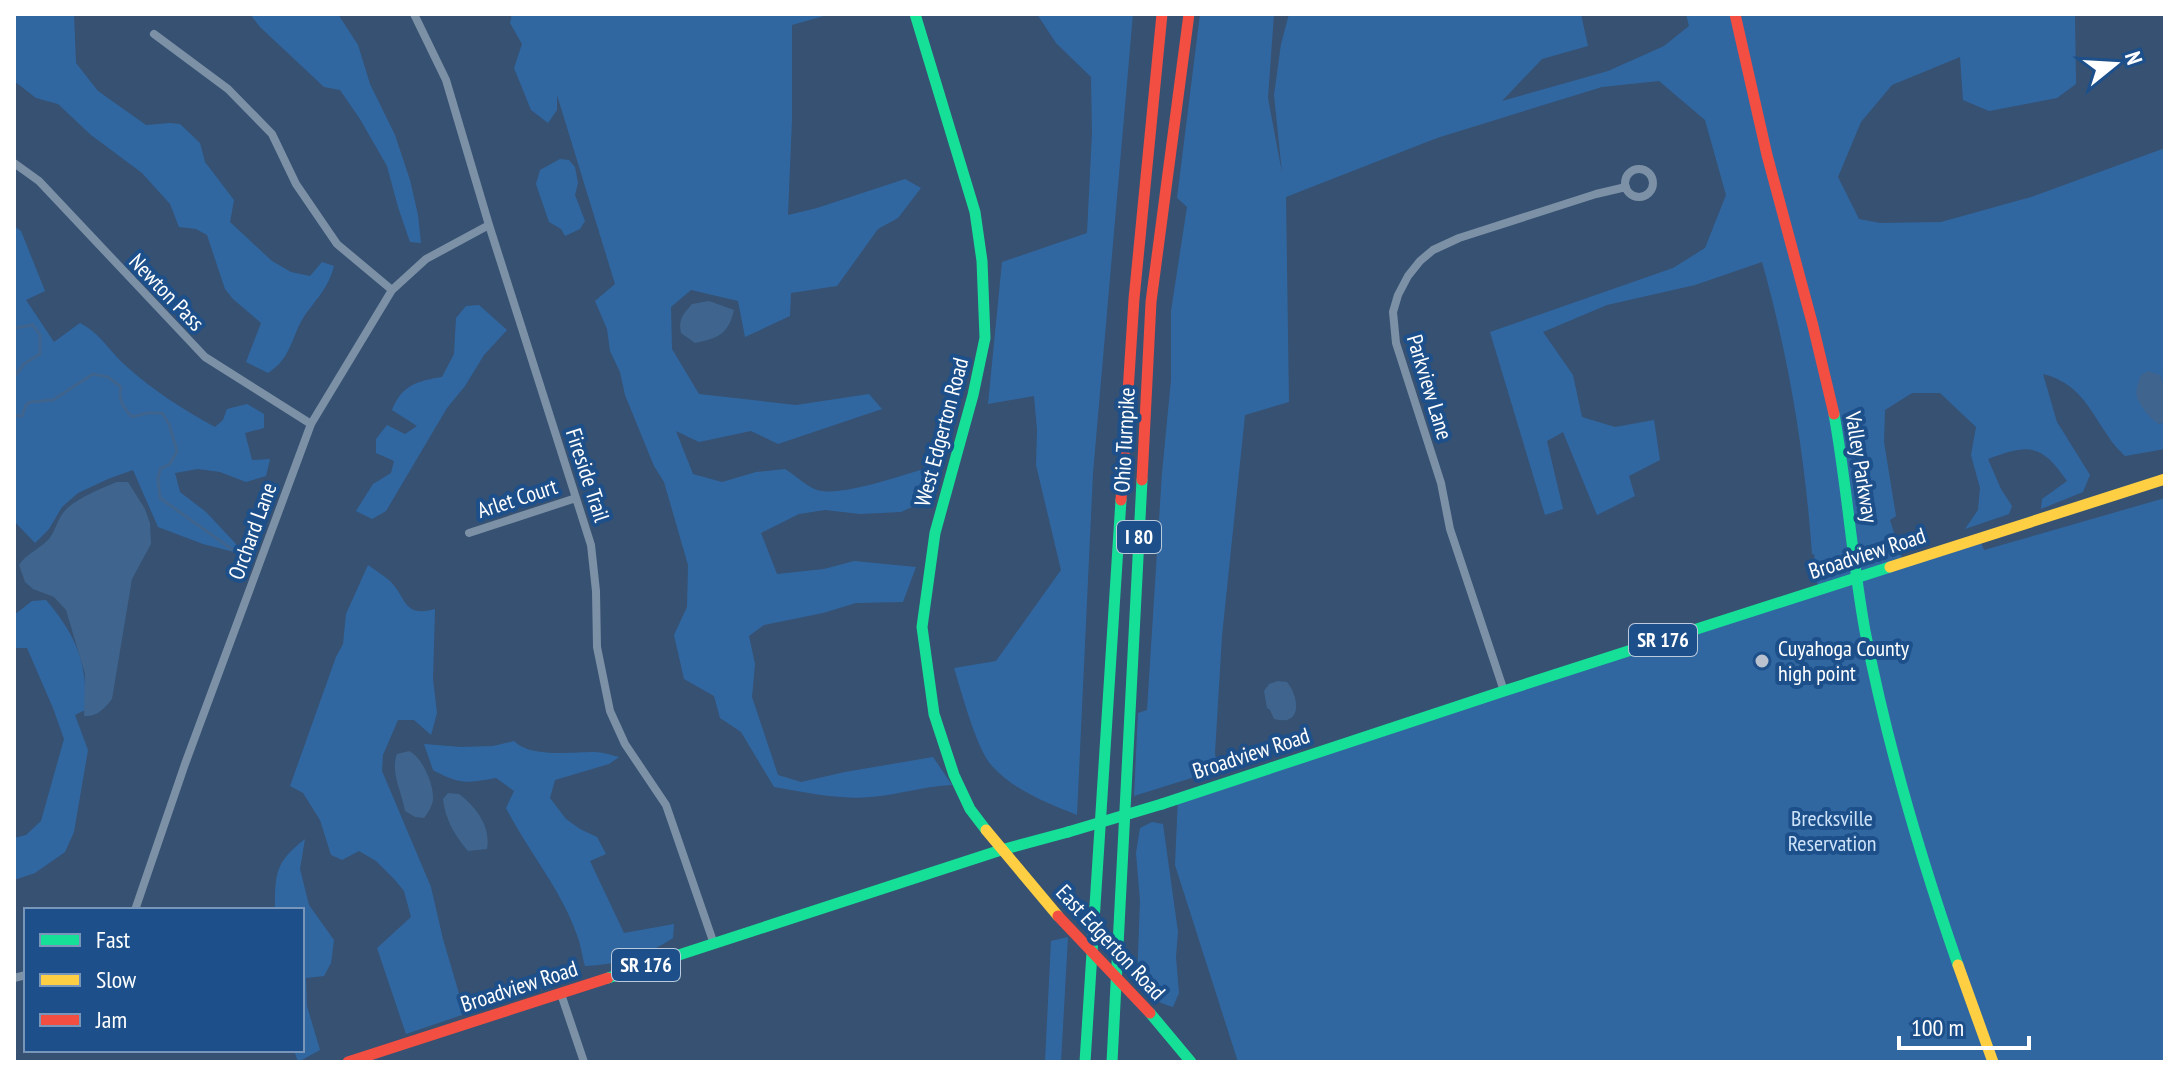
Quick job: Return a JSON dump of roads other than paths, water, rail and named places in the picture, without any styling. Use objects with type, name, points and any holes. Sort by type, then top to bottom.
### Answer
[{"type":"main road","name":"West Edgerton Road","points":[[915,14],[975,212],[982,261],[985,338],[973,395],[935,533],[922,627],[934,714],[954,775],[970,809],[1001,850]]},
{"type":"main road","name":"Ohio Turnpike","points":[[1085,1062],[1134,299],[1162,14]]},
{"type":"main road","name":"Ohio Turnpike","points":[[1112,1062],[1151,302],[1189,14]]},
{"type":"main road","name":"Valley Parkway","points":[[1735,14],[1779,200],[1824,366],[1841,455],[1866,633],[1904,791],[1960,974],[1993,1062]]},
{"type":"main road","name":"Broadview Road","points":[[348,1062],[1001,850],[1162,804],[2165,479]]},
{"type":"main road","name":"East Edgerton Road","points":[[1001,850],[1191,1062]]},
{"type":"street","name":"Fireside Trail","points":[[414,14],[446,80],[591,545],[597,647],[610,711],[625,744],[666,805],[714,944]]},
{"type":"street","points":[[154,34],[228,89],[272,134],[296,184],[337,244],[392,290]]},
{"type":"street","name":"Newton Pass","points":[[14,163],[39,181],[205,357],[311,424]]},
{"type":"street","name":"Parkview Lane","points":[[1504,691],[1450,529],[1441,483],[1396,343],[1393,312],[1408,276],[1433,250],[1469,235],[1626,187]]},
{"type":"street","name":"Orchard Lane","points":[[136,908],[185,764],[311,424],[392,290],[426,259],[489,225]]},
{"type":"street","name":"Arlet Court","points":[[469,533],[576,498]]},
{"type":"street","points":[[561,994],[584,1062]]},
{"type":"waterway","points":[[14,328],[33,325],[40,335],[40,354],[24,364],[14,377]]},
{"type":"waterway","points":[[14,415],[22,416],[30,402],[53,400],[93,374],[108,377],[121,387],[122,403],[132,417],[162,413],[169,424],[177,451],[170,464],[160,469],[160,498],[240,555]]},
{"type":"place","name":"Cuyahoga County high point","points":[[1762,661]]},
{"type":"park label","name":"Brecksville Reservation","points":[[1832,830]]}]
